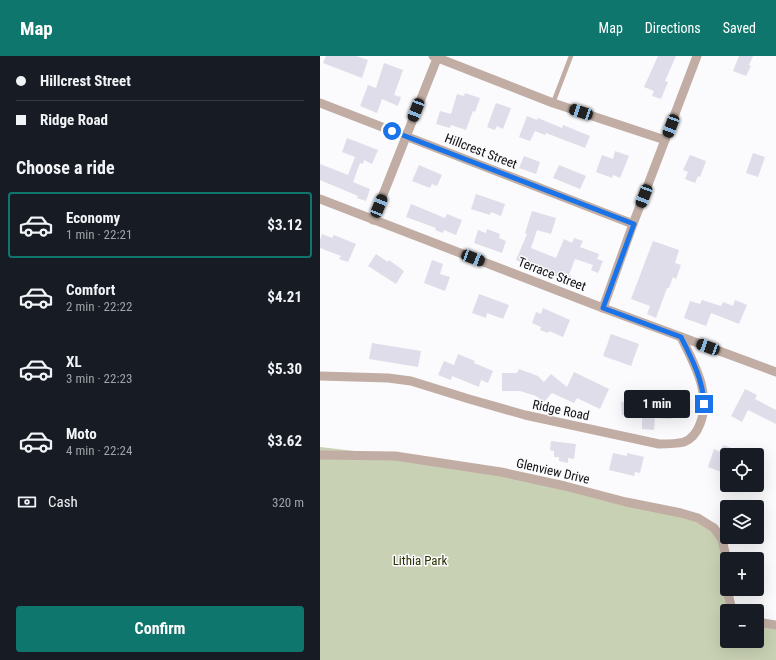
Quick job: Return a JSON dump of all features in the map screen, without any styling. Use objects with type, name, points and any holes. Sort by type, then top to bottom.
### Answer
[{"type":"street","points":[[603,308],[697,56]]},
{"type":"street","points":[[373,220],[436,57],[553,103],[665,140]]},
{"type":"street","name":"Hillcrest Street","points":[[320,103],[634,224]]},
{"type":"street","name":"Terrace Street","points":[[320,199],[603,308],[776,372]]},
{"type":"street","name":"Ridge Road","points":[[320,376],[388,378],[411,381],[469,399],[548,420],[659,444],[677,443],[685,442],[693,436],[703,416],[704,404],[704,393],[698,371],[681,337]]},
{"type":"street","name":"Glenview Drive","points":[[320,455],[395,456],[501,472],[698,518],[714,528],[722,539],[725,552]]},
{"type":"street","points":[[764,623],[776,625]]},
{"type":"lane","points":[[553,103],[571,56]]},
{"type":"green space","name":"Lithia Park","points":[[320,447],[423,459],[698,518],[720,537],[720,544],[723,544],[724,552],[720,552],[720,596],[732,596],[734,604],[720,604],[720,648],[764,648],[764,623],[776,625],[776,660],[320,660]]},
{"type":"building","points":[[326,56],[356,56],[368,60],[362,78],[323,63]]},
{"type":"building","points":[[658,56],[676,56],[665,81],[668,82],[661,99],[652,96],[654,91],[644,87]]},
{"type":"building","points":[[739,56],[753,56],[749,65],[751,66],[746,76],[733,71]]},
{"type":"building","points":[[384,63],[403,70],[394,95],[401,97],[398,106],[382,99],[377,113],[360,106],[368,85],[376,88]]},
{"type":"building","points":[[465,93],[480,98],[475,112],[473,111],[466,130],[451,125],[450,128],[436,124],[440,111],[451,114],[457,94],[464,96]]},
{"type":"building","points":[[496,103],[511,108],[503,129],[497,126],[495,130],[487,127]]},
{"type":"building","points":[[527,116],[537,120],[538,118],[562,128],[563,125],[590,136],[585,148],[546,133],[545,135],[535,131],[530,141],[519,137]]},
{"type":"building","points":[[347,138],[378,150],[372,164],[364,160],[363,164],[360,163],[353,182],[370,189],[366,201],[357,198],[358,196],[320,180],[320,164],[348,175],[355,157],[342,152]]},
{"type":"building","points":[[615,151],[629,156],[620,178],[613,175],[612,178],[596,172],[602,155],[613,159]]},
{"type":"building","points":[[753,153],[765,157],[758,177],[746,173]]},
{"type":"building","points":[[690,155],[706,161],[700,177],[698,176],[695,183],[685,179],[688,172],[683,170]]},
{"type":"building","points":[[524,156],[540,162],[536,174],[519,168]]},
{"type":"building","points":[[419,165],[442,175],[437,186],[432,184],[430,188],[412,181]]},
{"type":"building","points":[[559,165],[586,176],[580,189],[553,178]]},
{"type":"building","points":[[476,194],[505,204],[501,216],[491,212],[490,215],[471,209]]},
{"type":"building","points":[[411,204],[445,218],[447,214],[462,220],[456,235],[444,230],[443,233],[435,230],[436,228],[406,217]]},
{"type":"building","points":[[532,211],[556,218],[551,234],[537,230],[531,248],[556,258],[564,239],[572,243],[574,238],[583,241],[580,247],[599,254],[597,259],[603,261],[598,273],[591,270],[593,265],[575,259],[569,275],[571,276],[568,283],[557,279],[558,277],[516,260],[527,234],[525,233]]},
{"type":"building","points":[[487,229],[500,234],[499,238],[506,241],[502,253],[474,243],[478,230],[486,233]]},
{"type":"building","points":[[322,234],[332,238],[334,235],[356,244],[348,262],[339,259],[341,256],[320,248]]},
{"type":"building","points":[[653,241],[679,250],[675,263],[681,265],[676,279],[673,277],[669,288],[667,288],[656,318],[647,314],[650,306],[631,299]]},
{"type":"building","points":[[376,254],[388,262],[389,260],[404,271],[396,284],[368,266]]},
{"type":"building","points":[[432,260],[443,264],[440,274],[450,277],[445,291],[424,283]]},
{"type":"building","points":[[479,294],[509,305],[503,319],[487,313],[486,318],[472,313]]},
{"type":"building","points":[[702,300],[721,306],[723,302],[733,306],[735,300],[747,305],[739,324],[711,313],[706,326],[684,318],[690,301],[700,304]]},
{"type":"building","points":[[543,308],[570,320],[563,337],[549,331],[548,333],[540,330],[541,327],[532,323],[536,312],[541,314]]},
{"type":"building","points":[[611,334],[639,344],[631,366],[603,356]]},
{"type":"building","points":[[372,343],[421,351],[418,367],[369,359]]},
{"type":"building","points":[[458,354],[493,371],[488,383],[481,380],[479,387],[452,376],[451,380],[438,375],[444,361],[454,365]]},
{"type":"building","points":[[519,369],[538,376],[544,382],[551,374],[567,387],[574,372],[609,389],[600,409],[577,398],[574,403],[552,393],[544,402],[536,396],[520,391],[502,391],[502,373],[517,373]]},
{"type":"building","points":[[745,389],[757,395],[755,399],[776,410],[776,424],[748,410],[742,422],[731,416]]},
{"type":"building","points":[[641,397],[662,398],[662,401],[672,401],[671,419],[655,418],[654,430],[642,429],[642,418],[635,418],[636,415],[622,415],[621,402],[640,401]]},
{"type":"building","points":[[551,441],[576,444],[574,459],[568,458],[568,463],[559,461],[559,457],[554,457],[554,451],[550,450]]},
{"type":"building","points":[[723,445],[731,448],[722,448]]},
{"type":"building","points":[[714,449],[720,452],[720,471],[708,467]]},
{"type":"building","points":[[613,453],[627,456],[627,453],[644,457],[640,473],[635,472],[634,476],[609,470]]},
{"type":"route","points":[[392,131],[634,224],[603,308],[681,337],[698,371],[704,393],[704,404]]}]
